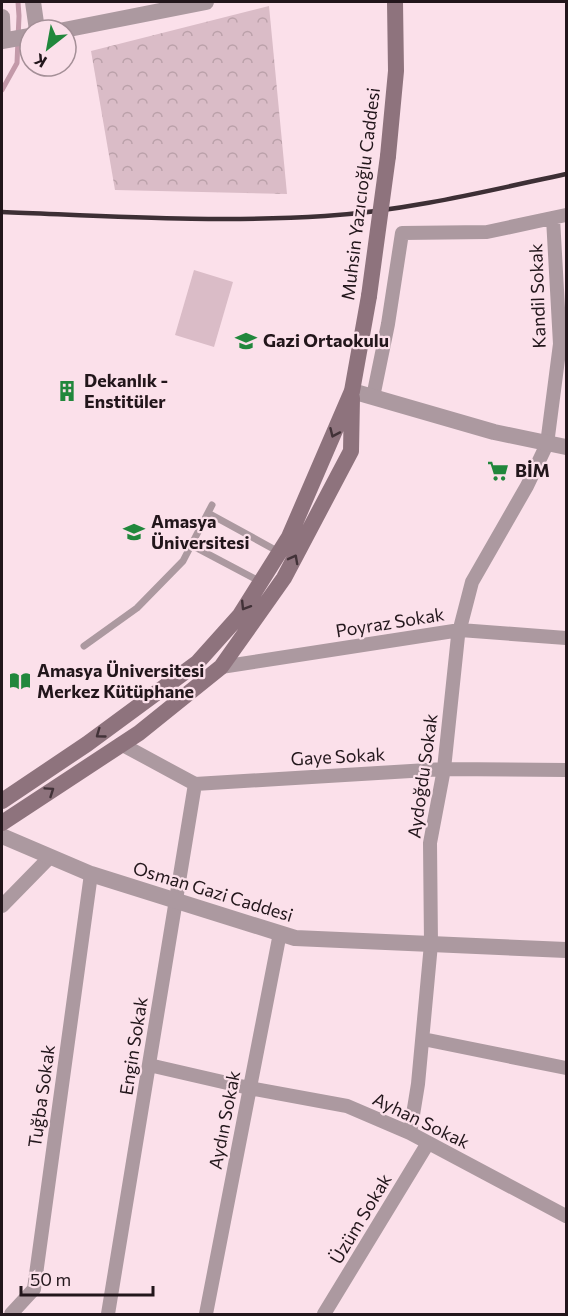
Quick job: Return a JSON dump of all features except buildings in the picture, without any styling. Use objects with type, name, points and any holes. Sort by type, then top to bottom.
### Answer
[{"type":"main road","name":"Muhsin Yazıcıoğlu Caddesi","points":[[2,824],[139,733],[220,667],[284,578],[351,451],[352,391],[369,296],[388,156],[396,71],[395,2]]},
{"type":"main road","name":"Muhsin Yazıcıoğlu Caddesi","points":[[2,801],[87,744],[196,663],[240,615],[289,537],[352,391]]},
{"type":"street","points":[[33,2],[35,18]]},
{"type":"street","points":[[78,27],[180,4],[206,2]]},
{"type":"street","points":[[2,17],[2,41],[18,38]]},
{"type":"street","points":[[373,397],[388,324],[402,234],[487,232],[560,216]]},
{"type":"street","name":"Kandil Sokak","points":[[547,444],[560,344],[560,216]]},
{"type":"street","points":[[352,391],[494,432],[567,447]]},
{"type":"street","name":"Aydoğdu Sokak","points":[[410,1133],[423,1039],[431,944],[430,843],[444,769],[460,630],[471,582],[527,486],[547,444]]},
{"type":"street","name":"Poyraz Sokak","points":[[220,667],[460,630],[567,638]]},
{"type":"street","points":[[121,744],[195,784]]},
{"type":"street","name":"Gaye Sokak","points":[[195,784],[444,769],[567,770]]},
{"type":"street","name":"Engin Sokak","points":[[108,1314],[195,784]]},
{"type":"street","name":"Osman Gazi Caddesi","points":[[2,836],[91,874],[295,938],[567,950]]},
{"type":"street","points":[[2,906],[50,857]]},
{"type":"street","name":"Tuğba Sokak","points":[[11,1314],[34,1289],[91,874]]},
{"type":"street","name":"Aydın Sokak","points":[[206,1314],[280,933]]},
{"type":"street","points":[[423,1039],[567,1068]]},
{"type":"street","name":"Ayhan Sokak","points":[[149,1065],[249,1088],[347,1106],[410,1133],[567,1216]]},
{"type":"street","name":"Üzüm Sokak","points":[[324,1314],[428,1143]]},
{"type":"lane","points":[[84,646],[137,608],[183,561],[212,506]]},
{"type":"lane","points":[[208,513],[279,552]]},
{"type":"lane","points":[[191,545],[261,582]]},
{"type":"green space","points":[[269,6],[287,194],[115,190],[91,51]]},
{"type":"green space","points":[[194,270],[233,282],[214,347],[175,335]]},
{"type":"waterway","points":[[2,90],[17,63],[18,2]]},
{"type":"railway","points":[[2,212],[204,219],[325,216],[416,205],[566,174]]},
{"type":"place","name":"Gazi Ortaokulu","points":[[246,341]]},
{"type":"place","name":"Dekanlık - Enstitüler","points":[[67,391]]},
{"type":"place","name":"BİM","points":[[498,471]]},
{"type":"place","name":"Amasya Üniversitesi","points":[[134,532]]},
{"type":"place","name":"Amasya Üniversitesi Merkez Kütüphane","points":[[20,681]]}]
